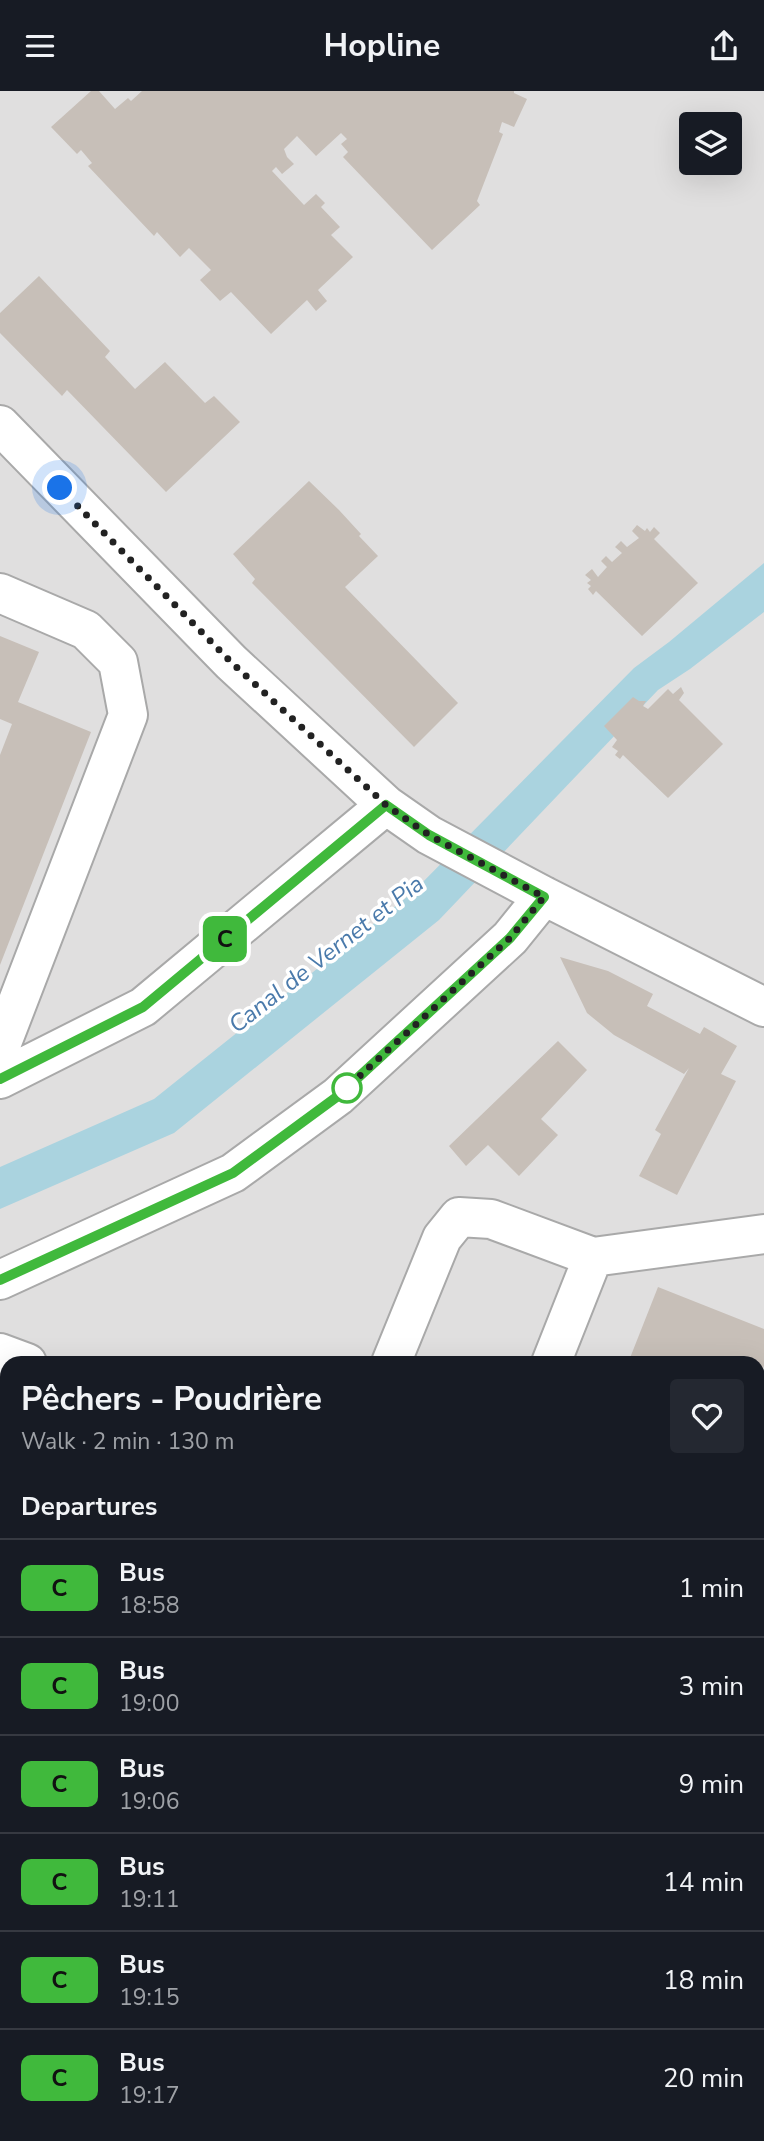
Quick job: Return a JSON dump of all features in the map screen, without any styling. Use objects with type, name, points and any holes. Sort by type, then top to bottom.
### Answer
[{"type":"street","points":[[0,425],[231,662],[386,805],[429,835],[544,897],[764,1007]]},
{"type":"street","points":[[0,593],[86,630],[118,661],[128,715],[0,1048]]},
{"type":"street","points":[[0,1079],[143,1007],[386,805]]},
{"type":"street","points":[[0,1280],[233,1173],[338,1096],[510,938],[544,897]]},
{"type":"street","points":[[394,1356],[442,1238],[459,1217],[491,1219],[593,1257],[764,1234]]},
{"type":"street","points":[[554,1356],[593,1257]]},
{"type":"shaded area","points":[[0,91],[764,91],[764,1356],[0,1356]]},
{"type":"water","points":[[764,563],[764,612],[658,690],[439,920],[174,1133],[0,1209],[0,1167],[154,1099],[412,893],[634,668]]},
{"type":"building","points":[[91,91],[99,91],[115,109],[128,98],[131,101],[142,91],[514,91],[527,99],[514,127],[502,122],[499,132],[503,134],[477,201],[480,205],[432,250],[343,157],[348,152],[341,144],[347,139],[341,133],[316,156],[297,136],[284,149],[294,164],[282,174],[276,167],[272,171],[304,205],[316,194],[325,203],[321,207],[340,227],[331,235],[353,257],[318,290],[327,301],[316,311],[307,300],[271,334],[231,292],[220,301],[200,280],[211,270],[189,248],[180,257],[157,232],[154,236],[88,166],[92,163],[81,150],[77,154],[51,127]]},
{"type":"building","points":[[39,276],[110,351],[105,357],[135,389],[165,362],[205,403],[214,396],[240,422],[166,492],[67,390],[62,396],[0,333],[0,313]]},
{"type":"building","points":[[309,481],[339,510],[378,556],[345,587],[458,703],[414,747],[252,583],[255,579],[233,554]]},
{"type":"building","points":[[637,525],[650,532],[654,527],[660,533],[654,539],[698,583],[642,636],[596,591],[593,595],[588,589],[591,586],[587,583],[591,580],[585,575],[592,569],[598,577],[607,567],[601,561],[606,556],[612,562],[622,553],[615,547],[621,541],[627,547],[639,538],[632,531]]},
{"type":"building","points":[[0,636],[39,652],[18,702],[91,732],[0,965],[0,755],[12,724],[0,719]]},
{"type":"building","points":[[681,687],[684,693],[679,700],[723,744],[668,798],[623,755],[620,759],[615,755],[618,751],[612,747],[617,740],[604,726],[633,697],[646,701],[643,706],[648,709],[668,689],[673,694]]},
{"type":"building","points":[[560,957],[608,971],[653,994],[647,1006],[700,1034],[704,1027],[737,1046],[721,1074],[736,1081],[677,1195],[639,1176],[661,1134],[655,1130],[689,1068],[684,1074],[614,1035],[587,1013]]},
{"type":"building","points":[[558,1041],[587,1070],[541,1119],[558,1135],[519,1176],[488,1145],[466,1166],[449,1146]]},
{"type":"building","points":[[658,1287],[764,1329],[764,1356],[631,1356]]},
{"type":"bus line","name":"C","points":[[0,1079],[143,1007],[386,805],[429,835],[544,897],[510,938],[338,1096],[233,1173],[0,1280]]},
{"type":"route","points":[[60,488],[231,662],[386,805],[429,835],[544,897],[510,938],[338,1096],[347,1088]]},
{"type":"water label","name":"Canal de Vernet et Pia","points":[[326,954]]}]
